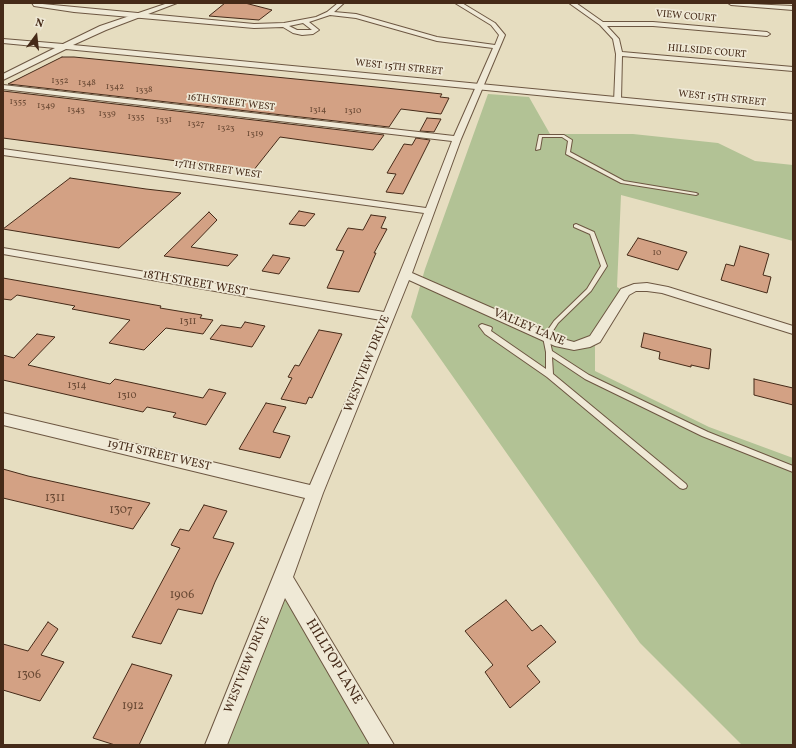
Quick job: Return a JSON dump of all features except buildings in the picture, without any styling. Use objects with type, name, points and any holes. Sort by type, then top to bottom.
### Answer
[{"type":"street","points":[[3,77],[64,46],[135,16],[174,3]]},
{"type":"street","points":[[34,4],[74,10],[254,26],[284,25],[318,18],[341,3]]},
{"type":"street","name":"WESTVIEW DRIVE","points":[[216,745],[283,578],[315,493],[406,274],[457,139],[502,36],[493,24],[458,3]]},
{"type":"street","points":[[572,3],[602,24],[616,39],[619,54],[617,100]]},
{"type":"street","points":[[731,3],[793,8]]},
{"type":"street","points":[[329,12],[356,16],[437,39],[497,47]]},
{"type":"street","points":[[284,25],[295,32],[311,33],[316,30],[304,21]]},
{"type":"street","name":"VIEW COURT","points":[[602,24],[653,24],[767,34]]},
{"type":"street","name":"WEST 15TH STREET","points":[[3,41],[793,117]]},
{"type":"street","name":"HILLSIDE COURT","points":[[619,54],[793,69]]},
{"type":"street","name":"16TH STREET WEST","points":[[3,87],[457,139]]},
{"type":"street","name":"17TH STREET WEST","points":[[3,152],[430,211]]},
{"type":"street","name":"18TH STREET WEST","points":[[3,251],[387,317]]},
{"type":"street","name":"VALLEY LANE","points":[[406,274],[546,337],[560,343],[574,346],[585,344],[595,339],[625,292],[634,288],[647,287],[664,290],[793,330]]},
{"type":"street","name":"19TH STREET WEST","points":[[3,419],[315,493]]},
{"type":"street","name":"HILLTOP LANE","points":[[283,578],[382,745]]},
{"type":"lane","points":[[538,149],[540,136],[563,136],[570,140],[568,153],[623,182],[696,194]]},
{"type":"lane","points":[[549,376],[549,352],[546,337],[556,322],[589,290],[604,266],[592,233],[576,226]]},
{"type":"lane","points":[[487,332],[549,376],[683,486]]},
{"type":"lane","points":[[549,352],[587,377],[601,384],[705,434],[793,470]]},
{"type":"green space","points":[[488,94],[529,97],[550,134],[633,134],[718,143],[755,161],[793,165],[793,241],[621,195],[617,287],[625,292],[595,339],[595,371],[709,427],[793,458],[793,745],[742,745],[640,643],[411,317],[425,269]]},
{"type":"green space","points":[[283,578],[383,745],[216,745]]}]
